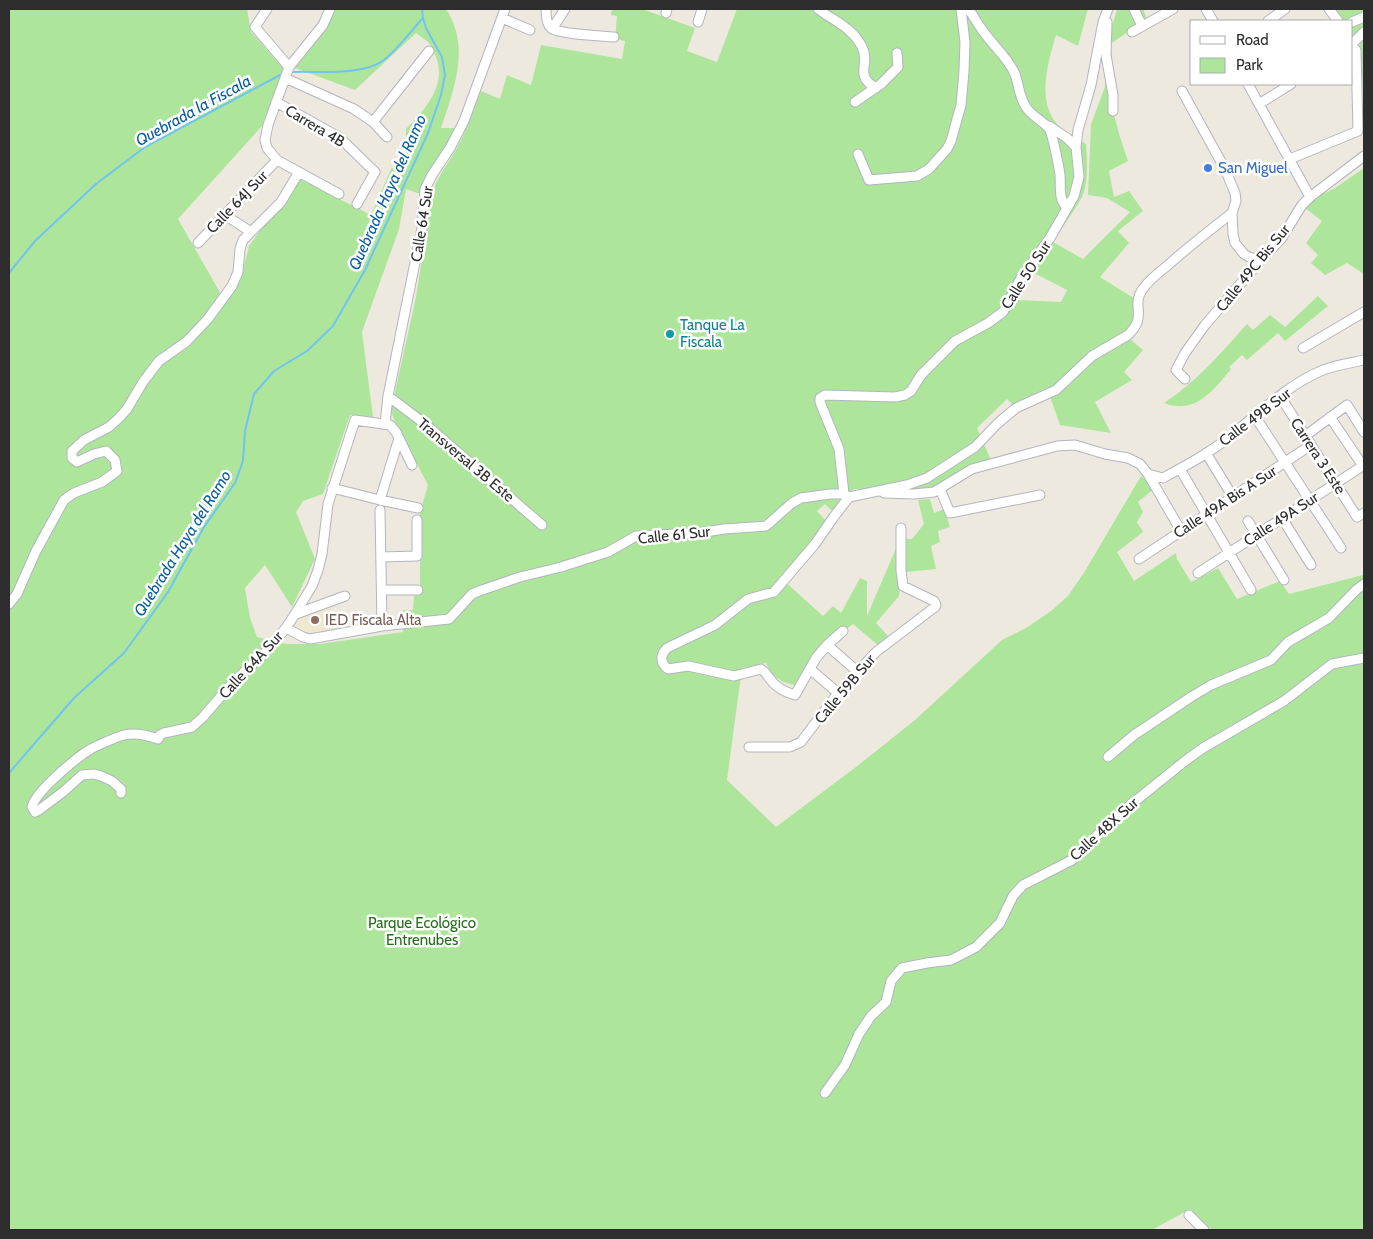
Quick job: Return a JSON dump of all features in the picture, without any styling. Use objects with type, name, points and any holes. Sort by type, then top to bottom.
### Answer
[{"type":"street","points":[[267,9],[255,28],[289,66]]},
{"type":"street","name":"Calle 64 Sur","points":[[386,424],[388,396],[422,228],[425,189],[464,121],[505,9]]},
{"type":"street","points":[[546,9],[550,26],[561,32],[614,37]]},
{"type":"street","points":[[550,26],[565,9]]},
{"type":"street","points":[[698,22],[702,9]]},
{"type":"street","points":[[818,9],[850,30],[863,48],[864,75],[867,83],[876,88]]},
{"type":"street","points":[[858,154],[866,176],[870,180],[883,177],[917,176],[929,169],[944,153],[951,141],[961,105],[965,42],[961,9]]},
{"type":"street","points":[[968,9],[1015,74],[1019,92],[1026,107],[1036,119],[1045,123],[1076,146]]},
{"type":"street","points":[[1134,9],[1142,26]]},
{"type":"street","points":[[1132,32],[1173,9]]},
{"type":"street","points":[[1206,9],[1212,20]]},
{"type":"street","points":[[1270,20],[1286,9]]},
{"type":"street","points":[[1329,9],[1337,20]]},
{"type":"street","points":[[327,10],[322,25],[289,66],[266,131],[265,140],[267,148],[276,160],[339,194]]},
{"type":"street","points":[[1107,10],[1106,48],[1114,111]]},
{"type":"street","points":[[1083,193],[1078,183],[1076,146],[1080,121],[1091,85],[1096,51],[1107,10]]},
{"type":"street","points":[[502,18],[530,30]]},
{"type":"street","points":[[1353,45],[1364,32]]},
{"type":"street","points":[[1290,159],[1358,131],[1356,50],[1353,47]]},
{"type":"street","points":[[373,122],[429,51]]},
{"type":"street","points":[[855,102],[876,88],[898,67],[897,53]]},
{"type":"street","points":[[285,78],[354,109],[373,122],[387,137]]},
{"type":"street","points":[[1249,85],[1310,197]]},
{"type":"street","points":[[1259,104],[1289,85]]},
{"type":"street","points":[[1182,91],[1229,177],[1237,197],[1232,213],[1235,243],[1249,258],[1260,260]]},
{"type":"street","name":"Carrera 4B","points":[[276,102],[339,137],[376,172],[358,204]]},
{"type":"street","points":[[1045,123],[1050,131],[1060,174],[1061,198],[1068,208]]},
{"type":"street","name":"Calle 49C Bis Sur","points":[[1185,379],[1176,370],[1184,353],[1205,325],[1260,260],[1281,239],[1310,197],[1364,156]]},
{"type":"street","name":"Calle 64J Sur","points":[[198,243],[276,160]]},
{"type":"street","points":[[9,604],[20,588],[36,551],[64,500],[74,493],[102,482],[117,471],[115,460],[106,451],[77,462],[72,458],[72,451],[84,440],[108,427],[119,418],[159,361],[186,342],[224,298],[238,272],[240,249],[243,240],[281,202],[299,172]]},
{"type":"street","name":"Calle 50 Sur","points":[[846,496],[839,449],[820,402],[822,396],[895,397],[905,395],[911,391],[921,375],[955,341],[988,323],[1003,312],[1021,278],[1050,238],[1068,208],[1078,183]]},
{"type":"street","points":[[872,493],[907,485],[927,478],[943,469],[975,447],[998,423],[1016,408],[1056,390],[1092,356],[1133,331],[1139,320],[1138,302],[1142,290],[1179,254],[1232,213]]},
{"type":"street","points":[[225,215],[251,232]]},
{"type":"street","points":[[1303,348],[1364,312]]},
{"type":"street","name":"Calle 49B Sur","points":[[1148,474],[1163,478],[1206,453],[1300,382],[1323,370],[1364,360]]},
{"type":"street","name":"Transversal 3B Este","points":[[388,396],[425,424],[542,525]]},
{"type":"street","name":"Carrera 3 Este","points":[[1280,396],[1336,484],[1361,515]]},
{"type":"street","points":[[1305,436],[1347,406],[1364,432]]},
{"type":"street","points":[[1254,415],[1341,548]]},
{"type":"street","points":[[1330,417],[1364,465]]},
{"type":"street","name":"Calle 64A Sur","points":[[121,793],[120,789],[112,781],[97,774],[84,774],[79,776],[64,792],[39,810],[35,812],[32,808],[35,799],[53,780],[73,761],[90,749],[123,735],[139,734],[158,739],[164,733],[192,726],[214,706],[234,680],[263,656],[286,628],[312,586],[321,562],[326,515],[332,488],[355,420],[386,424]]},
{"type":"street","points":[[386,424],[390,425],[397,435],[412,465]]},
{"type":"street","points":[[286,628],[310,639],[382,626],[380,505],[397,435]]},
{"type":"street","points":[[872,493],[923,494],[940,489],[972,469],[1057,446],[1075,445],[1136,461],[1148,474],[1181,531]]},
{"type":"street","name":"Calle 49A Bis A Sur","points":[[1139,559],[1311,445]]},
{"type":"street","points":[[1206,453],[1233,497]]},
{"type":"street","name":"Calle 49A Sur","points":[[1198,573],[1364,465]]},
{"type":"street","points":[[1180,469],[1251,590]]},
{"type":"street","points":[[332,488],[380,505],[418,508]]},
{"type":"street","points":[[940,489],[950,513],[1040,495]]},
{"type":"street","name":"Calle 61 Sur","points":[[382,626],[449,619],[472,594],[520,577],[561,567],[608,552],[636,536],[699,533],[766,526],[797,500],[820,494],[846,496],[872,493]]},
{"type":"street","points":[[843,631],[827,645],[795,695],[783,691],[775,685],[762,669],[734,676],[688,666],[671,670],[664,665],[661,657],[667,648],[715,625],[748,599],[774,592],[815,544],[846,496]]},
{"type":"street","points":[[1282,518],[1311,565]]},
{"type":"street","points":[[381,557],[417,556],[417,520]]},
{"type":"street","points":[[1248,521],[1284,580]]},
{"type":"street","name":"Calle 59B Sur","points":[[749,747],[790,747],[802,742],[838,693],[858,672],[884,646],[936,605],[935,602],[903,586],[901,528]]},
{"type":"street","points":[[1108,756],[1134,735],[1211,685],[1270,660],[1288,642],[1329,618],[1364,584]]},
{"type":"street","points":[[382,590],[418,590]]},
{"type":"street","points":[[295,614],[345,596]]},
{"type":"street","points":[[827,645],[858,672]]},
{"type":"street","name":"Calle 48X Sur","points":[[825,1093],[844,1065],[859,1034],[871,1016],[886,1002],[891,981],[902,968],[951,960],[976,947],[1000,924],[1013,896],[1023,885],[1077,856],[1108,823],[1203,748],[1284,701],[1332,664],[1364,658]]},
{"type":"street","points":[[810,669],[838,693]]},
{"type":"street","points":[[1189,1215],[1204,1230]]},
{"type":"shaded area","name":"IED Fiscala Alta","points":[[332,606],[333,633],[313,634],[294,627],[303,614]]},
{"type":"green space","name":"Parque Ecológico Entrenubes","points":[[9,9],[247,9],[251,32],[284,69],[262,126],[178,219],[226,303],[240,282],[249,246],[262,228],[278,212],[300,179],[371,215],[391,169],[399,164],[406,153],[406,129],[427,105],[436,87],[439,67],[436,57],[430,44],[416,33],[355,90],[295,68],[329,24],[334,9],[446,9],[453,23],[458,38],[458,68],[441,128],[455,128],[420,194],[406,189],[399,229],[362,332],[373,417],[350,415],[323,494],[303,501],[296,512],[315,559],[292,607],[265,565],[245,588],[250,618],[257,637],[287,644],[320,644],[403,632],[403,610],[413,610],[414,596],[420,595],[420,512],[428,485],[394,420],[391,410],[416,297],[433,190],[455,152],[481,91],[500,99],[507,75],[531,85],[541,45],[622,59],[625,41],[615,39],[617,16],[611,15],[612,9],[642,9],[695,28],[687,51],[717,62],[737,9],[1088,9],[1078,46],[1056,35],[1047,70],[1046,95],[1052,117],[1060,127],[1086,144],[1087,163],[1087,176],[1083,195],[1053,242],[1083,259],[1130,212],[1107,198],[1088,195],[1091,124],[1105,87],[1105,54],[1111,50],[1116,98],[1113,111],[1128,161],[1109,171],[1114,197],[1129,191],[1143,211],[1118,231],[1129,243],[1100,277],[1135,299],[1134,318],[1130,326],[1123,333],[1143,350],[1124,372],[1132,380],[1095,402],[1111,433],[1060,425],[1047,388],[1013,405],[1007,399],[977,428],[991,460],[965,467],[943,483],[928,488],[918,490],[854,489],[834,513],[825,504],[817,511],[826,521],[812,544],[782,579],[823,616],[833,606],[841,613],[860,578],[867,581],[867,616],[900,539],[912,539],[924,524],[918,500],[930,499],[934,513],[944,509],[950,527],[938,531],[940,542],[931,546],[936,569],[901,571],[899,596],[876,623],[890,638],[879,646],[853,624],[826,644],[795,685],[777,678],[766,663],[742,668],[727,780],[776,827],[915,720],[1002,640],[1026,628],[1051,611],[1068,596],[1085,571],[1141,476],[1156,487],[1138,502],[1143,512],[1137,522],[1143,532],[1117,552],[1134,581],[1176,553],[1177,559],[1191,582],[1218,568],[1237,599],[1280,581],[1289,594],[1363,575],[1364,565],[1364,1230],[1212,1230],[1190,1209],[1152,1230],[9,1230]],"holes":[[[1032,272],[1067,290],[1061,302],[1017,300],[1024,283]]]},
{"type":"green space","points":[[1117,9],[1143,9],[1147,19],[1106,47]]},
{"type":"green space","points":[[1324,9],[1364,9],[1364,105],[1360,44],[1356,37],[1353,40],[1353,20],[1330,20]]},
{"type":"green space","points":[[1364,168],[1364,274],[1347,263],[1325,275],[1311,263],[1318,255],[1306,243],[1322,221],[1305,208],[1315,198],[1335,188]]},
{"type":"green space","points":[[1318,296],[1328,306],[1285,341],[1278,333],[1247,360],[1242,355],[1229,367],[1231,369],[1210,393],[1202,399],[1185,406],[1164,403],[1197,376],[1247,324],[1253,330],[1270,315],[1285,327]]},
{"type":"waterway","name":"Quebrada Haya del Ramo","points":[[9,773],[74,698],[124,653],[168,592],[204,527],[235,483],[243,461],[245,431],[254,394],[274,371],[307,351],[333,326],[365,270],[428,133],[441,95],[445,75],[442,57],[426,28],[422,9]]},
{"type":"waterway","name":"Quebrada la Fiscala","points":[[293,72],[353,71],[375,65],[394,51],[423,18]]},
{"type":"waterway","name":"Quebrada la Fiscala","points":[[9,273],[35,241],[96,184],[145,147],[282,74]]},
{"type":"place","name":"San Miguel","points":[[1208,168]]},
{"type":"place","name":"Tanque La Fiscala","points":[[670,334]]},
{"type":"place","name":"IED Fiscala Alta","points":[[315,620]]}]
